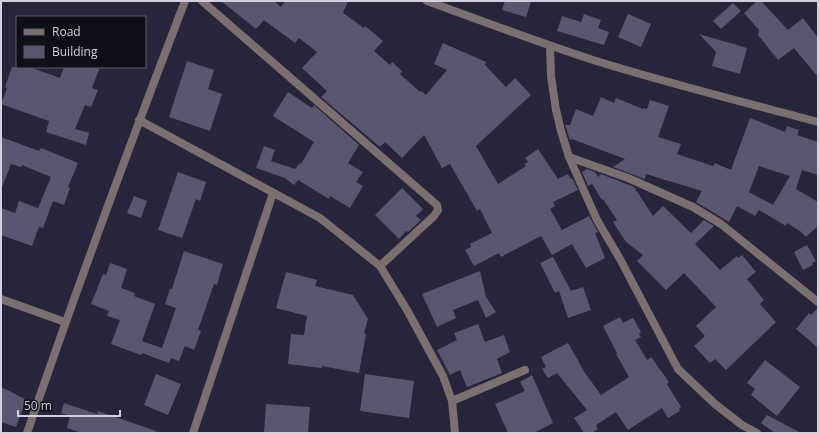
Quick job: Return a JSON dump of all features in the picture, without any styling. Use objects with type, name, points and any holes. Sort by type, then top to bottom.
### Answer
[{"type":"street","points":[[27,433],[65,322],[139,120],[185,1]]},
{"type":"street","points":[[202,1],[437,206],[438,210],[434,216],[380,266]]},
{"type":"street","points":[[427,1],[550,46],[677,85],[818,122]]},
{"type":"street","points":[[550,46],[551,76],[556,110],[569,157],[597,220],[620,259],[678,369],[715,404],[742,425],[757,433]]},
{"type":"street","points":[[139,120],[320,218],[380,266],[408,310],[443,376],[452,400],[456,433]]},
{"type":"street","points":[[569,157],[628,178],[693,207],[721,224],[818,302]]},
{"type":"street","points":[[193,433],[273,193]]},
{"type":"street","points":[[1,299],[65,322]]},
{"type":"street","points":[[452,400],[525,370]]},
{"type":"building","points":[[221,1],[274,1],[281,7],[285,1],[348,1],[343,13],[364,28],[365,26],[383,41],[374,51],[390,65],[392,62],[402,71],[400,74],[420,92],[421,91],[426,95],[447,70],[434,64],[443,43],[486,62],[485,65],[506,87],[515,78],[531,95],[476,146],[498,184],[526,166],[524,164],[528,162],[525,158],[538,149],[558,179],[568,174],[571,179],[572,178],[578,190],[553,202],[555,206],[550,209],[562,230],[589,216],[598,232],[595,233],[605,258],[586,268],[572,244],[552,255],[541,236],[501,257],[499,253],[474,266],[465,250],[471,247],[470,244],[492,233],[480,209],[477,211],[450,164],[442,168],[424,135],[402,158],[385,142],[380,147],[321,97],[327,91],[302,68],[317,52],[299,38],[295,43],[264,20],[256,29]]},
{"type":"building","points":[[505,1],[531,1],[526,17],[502,10]]},
{"type":"building","points":[[757,1],[761,1],[788,30],[803,18],[818,38],[818,77],[794,48],[778,60],[758,35],[759,30],[744,13]]},
{"type":"building","points":[[733,3],[741,11],[721,29],[713,21]]},
{"type":"building","points":[[584,14],[601,20],[598,28],[609,32],[604,45],[557,31],[562,16],[581,22]]},
{"type":"building","points":[[628,14],[651,24],[641,47],[618,37]]},
{"type":"building","points":[[699,34],[747,48],[740,74],[712,66],[716,52]]},
{"type":"building","points":[[187,61],[214,70],[208,89],[222,94],[210,131],[169,117]]},
{"type":"building","points":[[12,67],[32,68],[60,78],[64,68],[100,68],[92,88],[98,90],[91,107],[85,105],[75,129],[89,133],[86,145],[46,132],[49,121],[1,104],[7,88],[5,87]]},
{"type":"building","points":[[288,92],[312,108],[314,105],[359,145],[348,163],[363,172],[356,182],[363,186],[350,208],[330,196],[329,199],[298,180],[294,185],[285,178],[256,168],[264,146],[275,150],[271,161],[295,169],[300,163],[301,164],[314,142],[273,116]]},
{"type":"building","points":[[601,97],[614,103],[616,98],[643,109],[647,109],[650,100],[669,106],[658,137],[681,144],[677,154],[713,166],[715,163],[731,170],[750,118],[785,132],[787,126],[799,130],[797,135],[818,142],[818,175],[802,170],[796,189],[818,202],[818,226],[806,237],[800,231],[787,223],[786,226],[759,210],[755,216],[737,206],[729,222],[696,202],[702,191],[646,174],[645,179],[613,167],[625,159],[572,139],[570,140],[565,125],[570,125],[576,109],[593,116]],"holes":[[[759,166],[790,176],[773,205],[749,192]]]},
{"type":"building","points":[[1,137],[39,151],[41,148],[78,163],[68,187],[70,188],[64,205],[53,201],[43,228],[39,227],[32,246],[1,235],[1,208],[15,213],[19,201],[38,208],[51,177],[22,165],[21,167],[11,164],[2,187]]},
{"type":"building","points":[[587,169],[595,172],[598,177],[601,174],[634,187],[653,216],[663,206],[691,233],[704,220],[714,226],[695,244],[720,270],[737,256],[738,258],[742,255],[756,272],[747,279],[764,300],[760,304],[776,322],[726,370],[715,359],[710,363],[694,346],[705,336],[696,326],[716,307],[684,273],[666,290],[637,261],[643,255],[626,242],[613,222],[617,220],[603,199],[602,200],[592,184],[588,186],[582,172]]},
{"type":"building","points":[[178,172],[206,182],[200,201],[196,199],[182,238],[158,230]]},
{"type":"building","points":[[402,188],[423,209],[416,216],[421,220],[408,232],[406,231],[399,239],[375,215]]},
{"type":"building","points":[[134,196],[147,201],[141,218],[127,213]]},
{"type":"building","points":[[807,245],[816,261],[812,263],[813,265],[803,270],[794,252]]},
{"type":"building","points":[[184,251],[223,264],[217,285],[214,284],[198,330],[201,331],[194,350],[185,346],[179,361],[171,358],[169,363],[111,344],[120,320],[107,316],[109,311],[91,304],[103,274],[106,275],[110,263],[127,269],[121,288],[135,293],[134,296],[155,304],[142,341],[162,348],[176,308],[165,304],[170,289],[172,289]]},
{"type":"building","points":[[553,257],[571,291],[583,287],[591,310],[568,318],[559,291],[555,293],[540,263]]},
{"type":"building","points":[[480,271],[486,297],[496,312],[486,318],[478,300],[453,310],[456,318],[437,327],[422,294]]},
{"type":"building","points":[[286,272],[317,280],[315,286],[353,295],[368,319],[364,333],[366,334],[359,373],[322,366],[322,368],[288,364],[291,334],[304,335],[307,316],[276,308]]},
{"type":"building","points":[[818,308],[818,348],[796,329],[809,313],[811,315]]},
{"type":"building","points":[[620,317],[623,323],[633,318],[641,332],[639,334],[641,337],[635,340],[647,360],[651,357],[669,382],[667,384],[681,407],[679,409],[680,411],[668,418],[662,408],[628,430],[616,412],[596,425],[598,429],[592,433],[584,433],[574,418],[587,410],[557,373],[548,378],[542,369],[546,367],[541,357],[568,343],[585,373],[601,395],[629,377],[603,326]]},
{"type":"building","points":[[478,324],[485,342],[504,335],[510,352],[497,359],[502,373],[467,387],[460,370],[450,375],[437,350],[457,340],[454,333]]},
{"type":"building","points":[[765,360],[800,387],[777,416],[751,395],[755,389],[747,383]]},
{"type":"building","points":[[156,374],[181,384],[168,415],[144,405]]},
{"type":"building","points":[[365,374],[414,381],[409,418],[360,411]]},
{"type":"building","points":[[532,375],[553,423],[534,433],[508,433],[495,404],[525,391],[520,382]]},
{"type":"building","points":[[1,387],[25,399],[25,403],[16,427],[1,422]]},
{"type":"building","points":[[64,403],[97,414],[98,411],[156,431],[156,433],[82,433],[67,428],[70,416],[61,413]]},
{"type":"building","points":[[266,404],[310,407],[308,433],[264,432]]},
{"type":"building","points":[[767,415],[801,433],[775,433],[761,423]]}]
